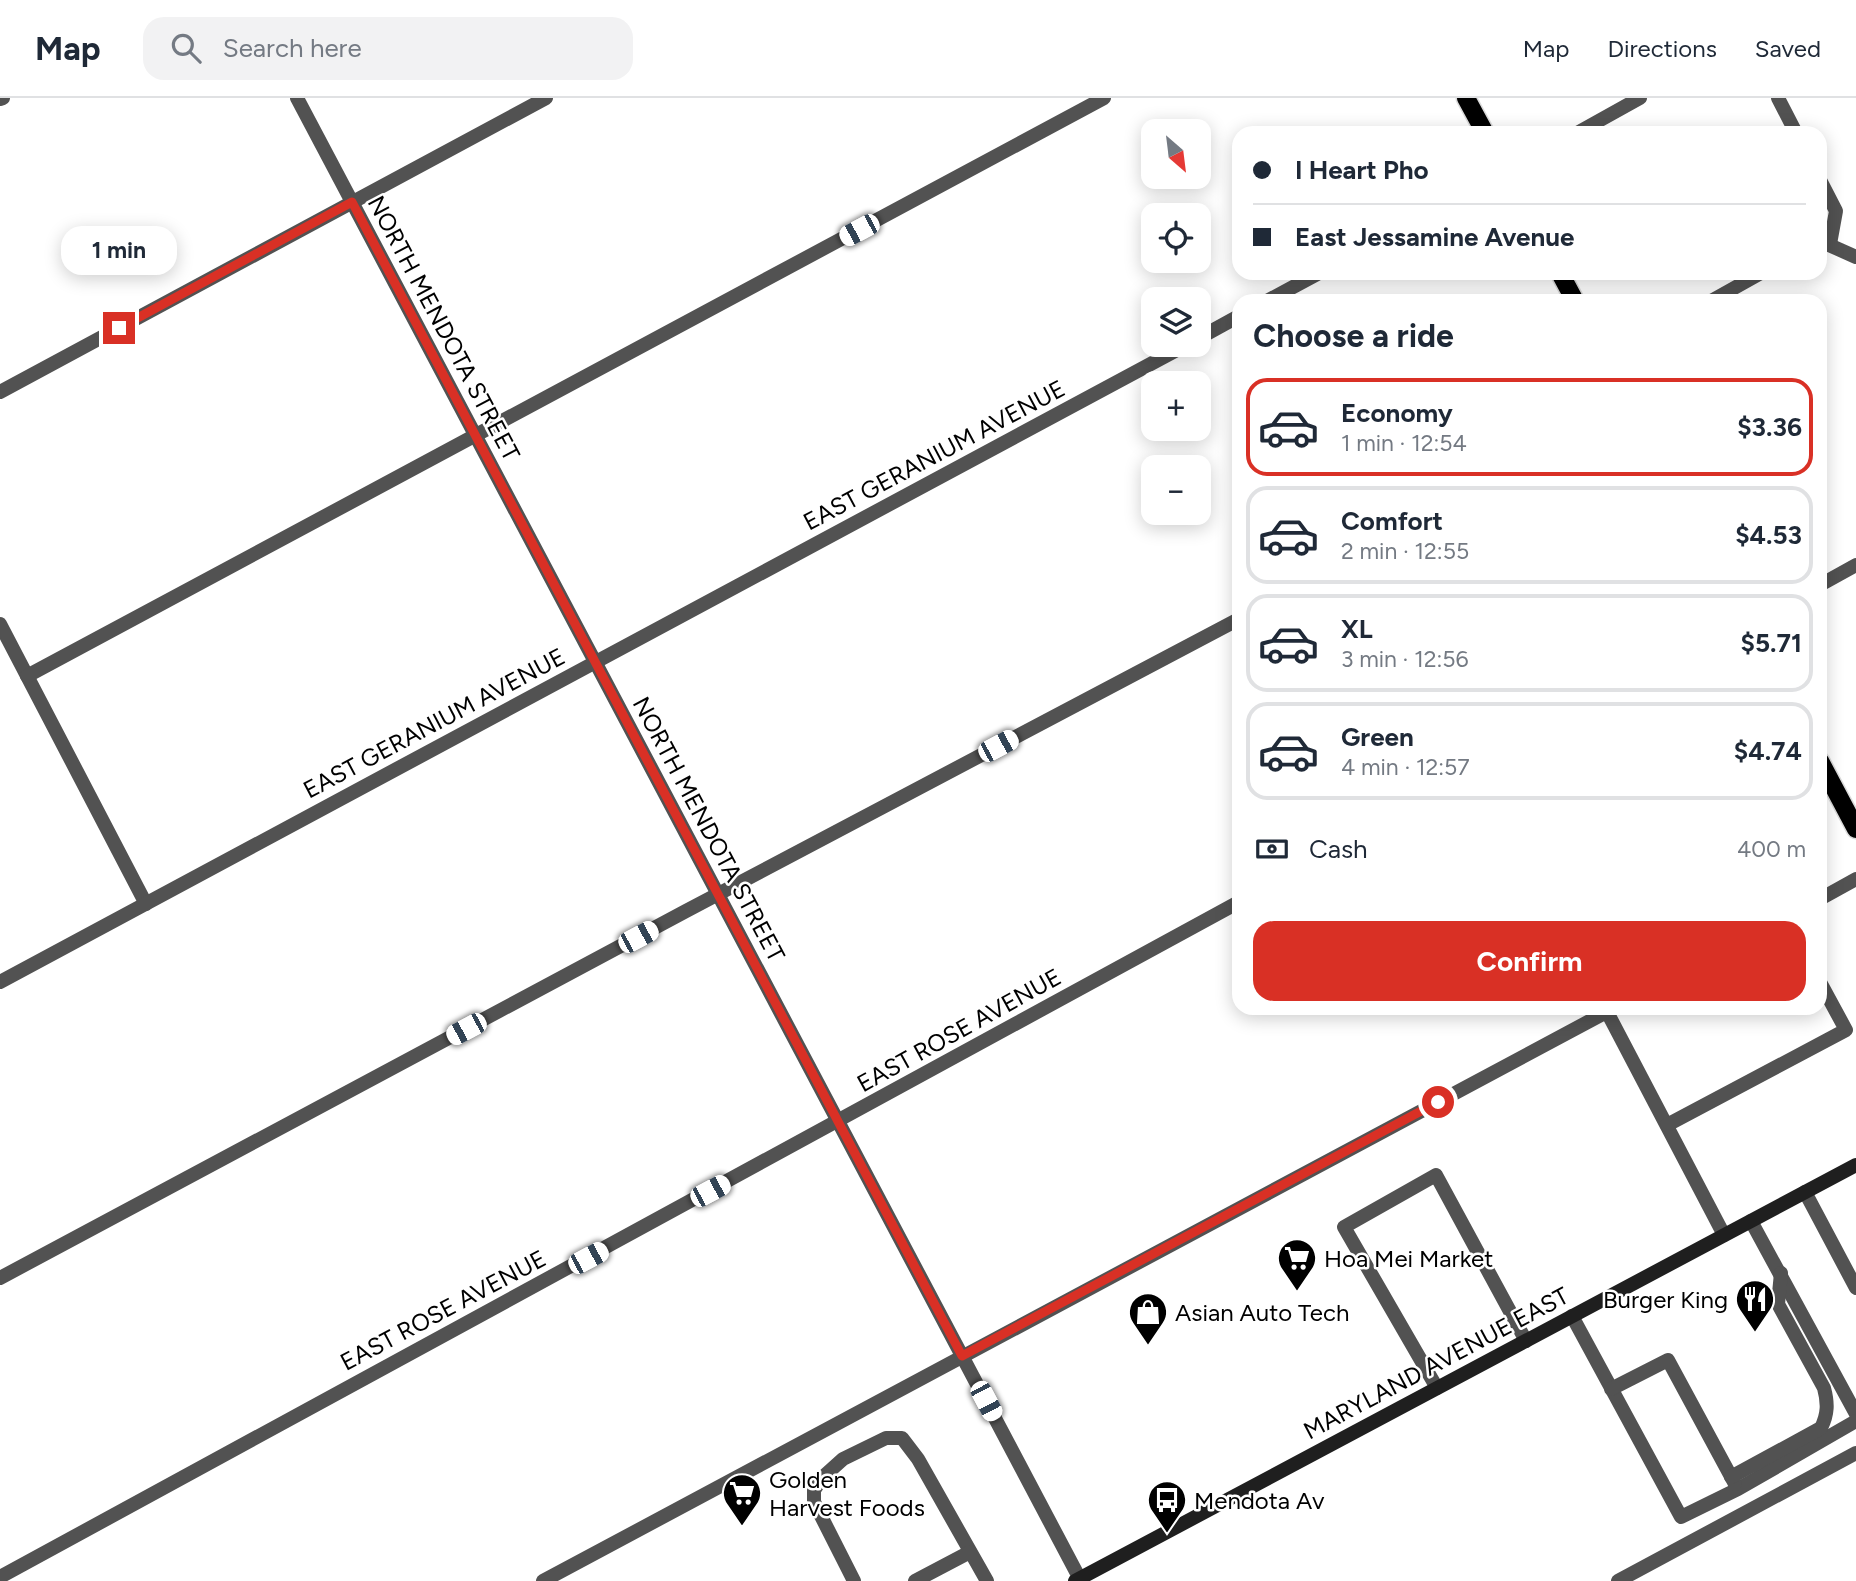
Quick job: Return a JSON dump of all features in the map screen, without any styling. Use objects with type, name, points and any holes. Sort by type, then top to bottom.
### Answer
[{"type":"main road","points":[[1466,98],[1481,126]]},
{"type":"main road","points":[[1827,774],[1856,828]]},
{"type":"main road","name":"MARYLAND AVENUE EAST","points":[[1079,1580],[1856,1165]]},
{"type":"street","name":"NORTH MENDOTA STREET","points":[[297,98],[1079,1580]]},
{"type":"street","points":[[0,392],[546,98]]},
{"type":"street","points":[[27,676],[1104,98]]},
{"type":"street","points":[[1590,126],[1640,98]]},
{"type":"street","points":[[1778,98],[1792,126]]},
{"type":"street","points":[[1827,194],[1836,211],[1827,236]]},
{"type":"street","points":[[1827,243],[1856,257]]},
{"type":"street","points":[[1280,294],[1306,280]]},
{"type":"street","points":[[1724,294],[1748,280]]},
{"type":"street","points":[[1211,331],[1232,320]]},
{"type":"street","name":"EAST GERANIUM AVENUE","points":[[0,982],[1164,357]]},
{"type":"street","points":[[1827,581],[1856,565]]},
{"type":"street","points":[[0,1278],[1232,623]]},
{"type":"street","points":[[0,624],[146,904]]},
{"type":"street","points":[[1827,895],[1856,879]]},
{"type":"street","name":"EAST ROSE AVENUE","points":[[0,1577],[1232,906]]},
{"type":"street","points":[[1667,1125],[1846,1030],[1827,995]]},
{"type":"street","points":[[543,1581],[1598,1015]]},
{"type":"street","points":[[1612,1015],[1724,1235]]},
{"type":"street","points":[[1437,1388],[1345,1227],[1436,1175],[1526,1341]]},
{"type":"street","points":[[1805,1192],[1856,1288]]},
{"type":"street","points":[[1751,1221],[1856,1414]]},
{"type":"street","points":[[1572,1316],[1681,1517],[1821,1428],[1827,1415],[1824,1388],[1778,1304],[1781,1273]]},
{"type":"street","points":[[1611,1390],[1668,1360],[1735,1483]]},
{"type":"street","points":[[1735,1483],[1856,1421]]},
{"type":"street","points":[[854,1581],[814,1502],[814,1490],[823,1477],[843,1459],[886,1438],[902,1438],[918,1459],[987,1581]]},
{"type":"street","points":[[1618,1581],[1856,1453]]},
{"type":"street","points":[[915,1581],[970,1552]]},
{"type":"place","name":"Hoa Mei Market","points":[[1297,1292]]},
{"type":"place","name":"Burger King","points":[[1755,1333]]},
{"type":"place","name":"Asian Auto Tech","points":[[1148,1346]]},
{"type":"place","name":"Golden Harvest Foods","points":[[742,1527]]},
{"type":"place","name":"Mendota Av","points":[[1167,1534]]},
{"type":"route","points":[[119,328],[352,202],[962,1356],[1438,1102]]}]
